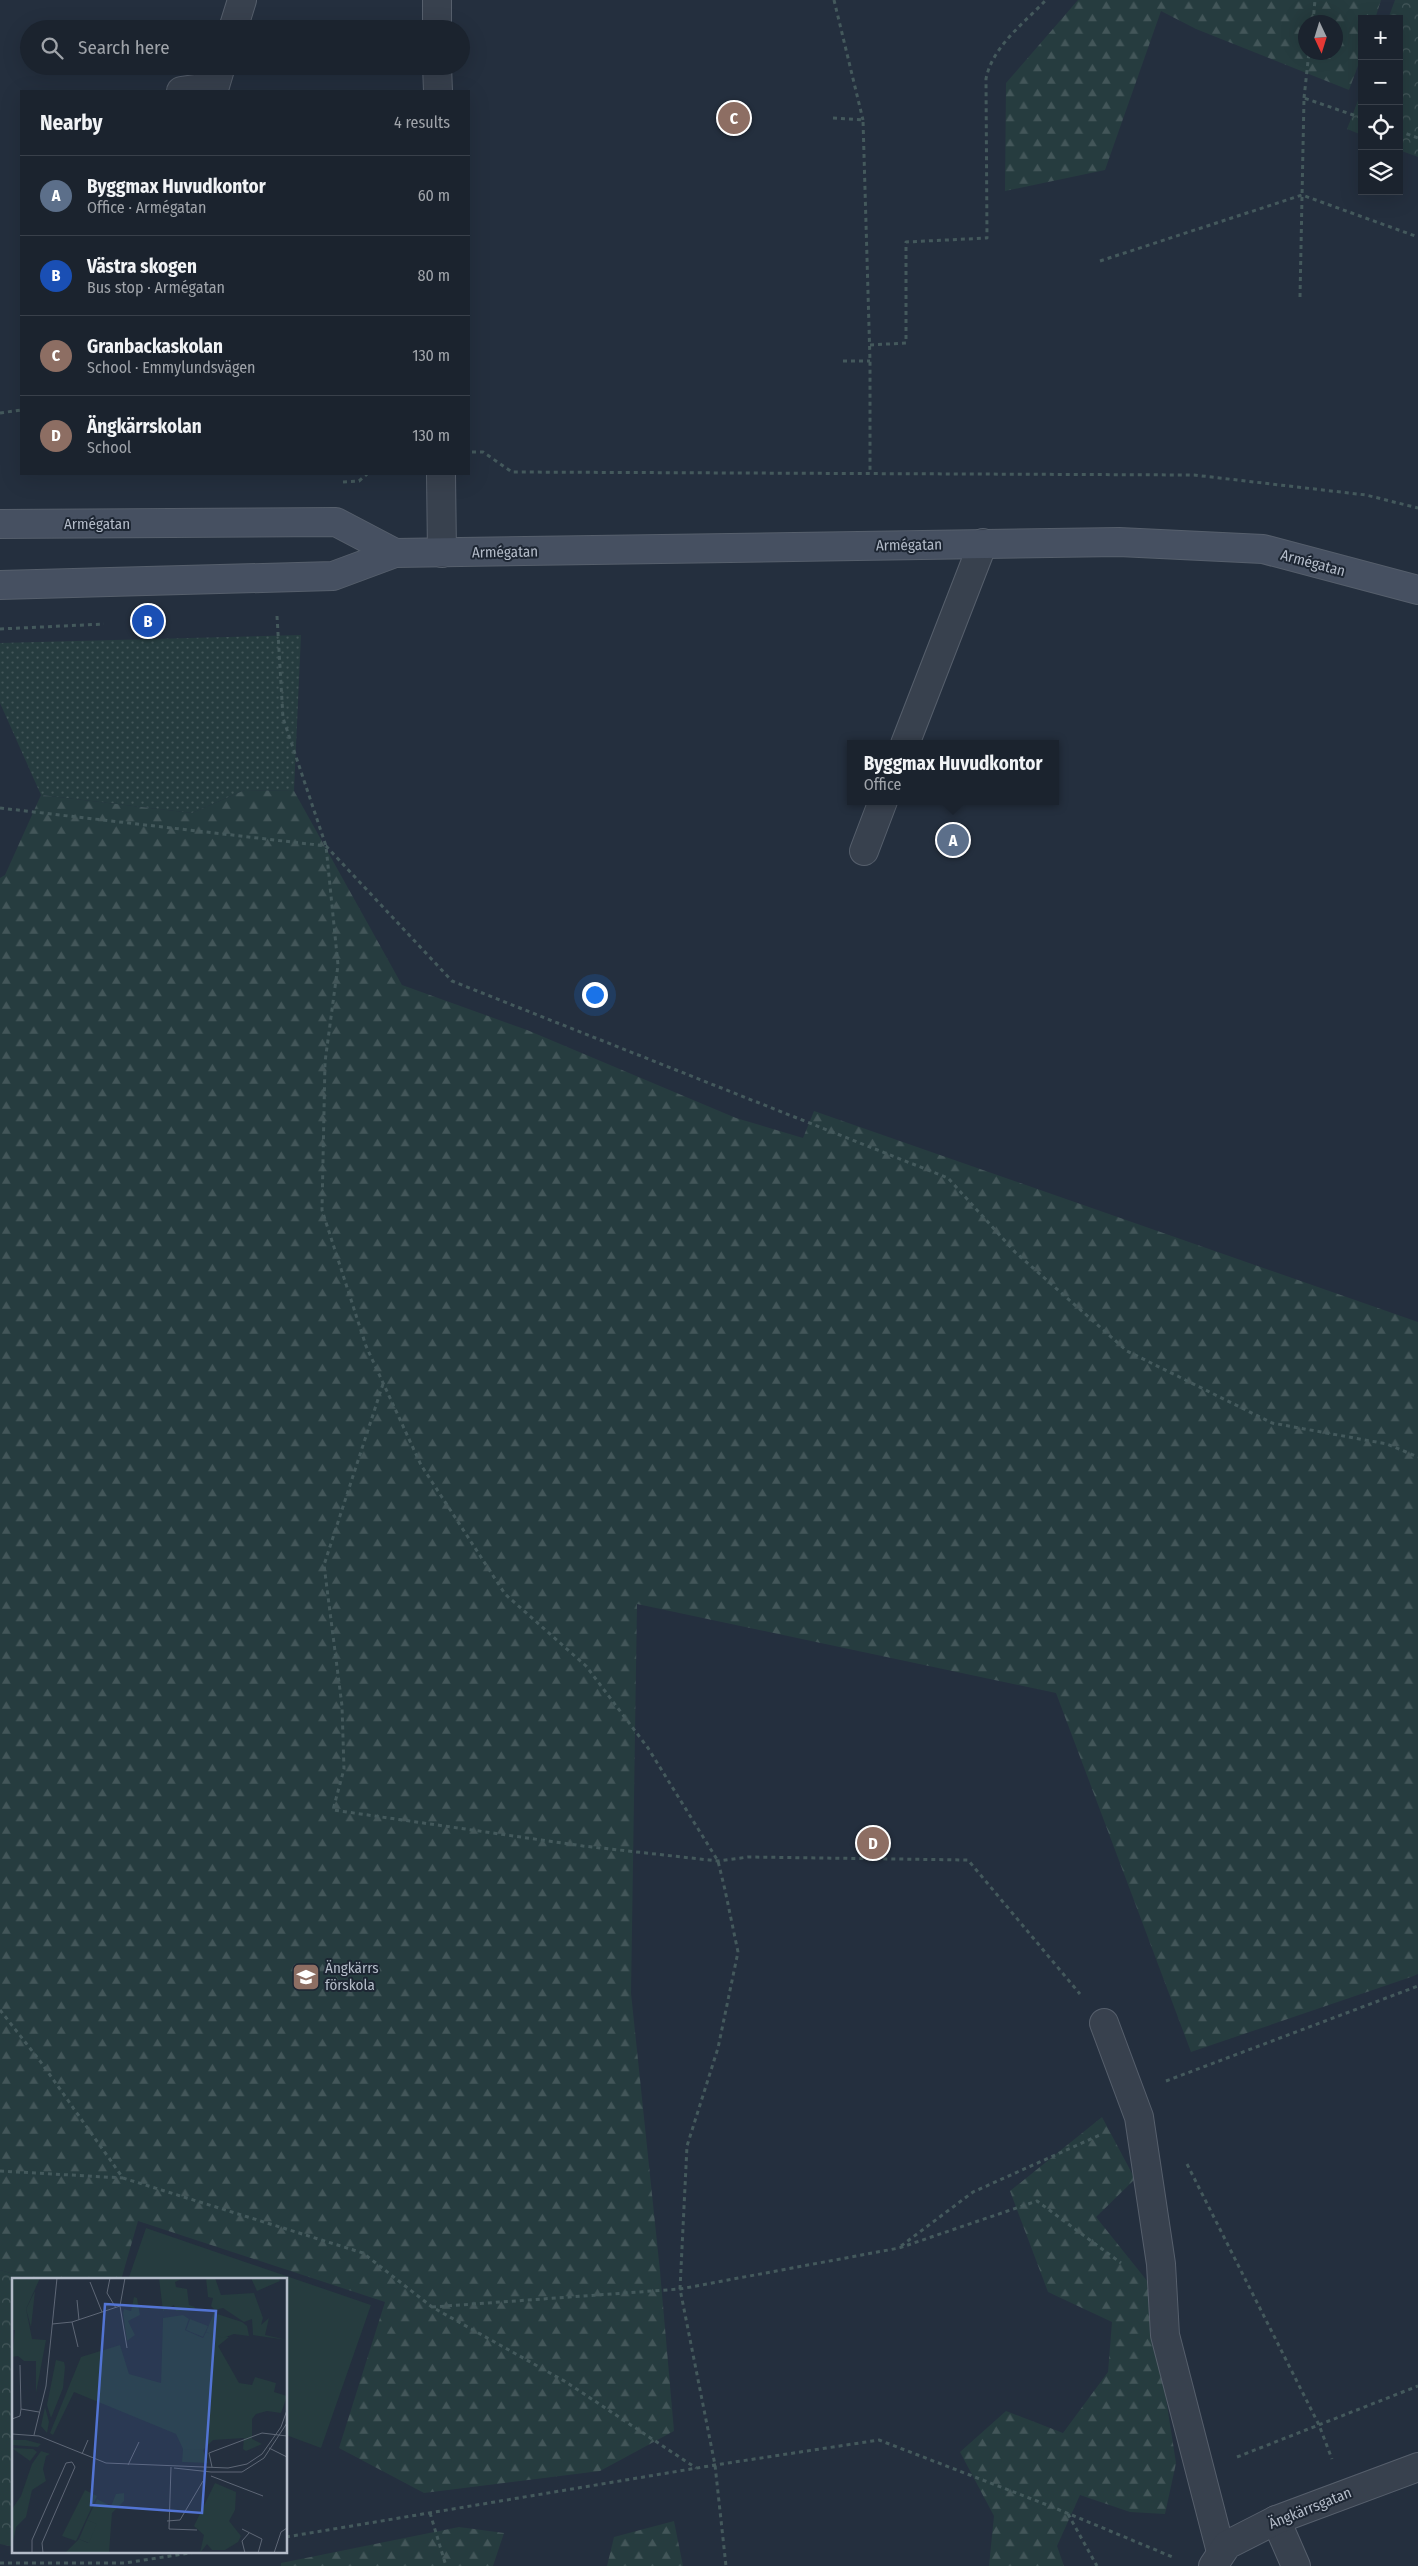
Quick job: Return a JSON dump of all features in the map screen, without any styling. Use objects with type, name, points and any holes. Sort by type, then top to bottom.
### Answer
[{"type":"street","points":[[236,20],[242,0]]},
{"type":"street","points":[[437,0],[437,20]]},
{"type":"street","points":[[187,90],[215,86],[218,75]]},
{"type":"street","points":[[437,75],[438,90]]},
{"type":"street","points":[[441,475],[442,553]]},
{"type":"street","name":"Armégatan","points":[[0,524],[336,522],[396,553]]},
{"type":"street","name":"Armégatan","points":[[0,585],[333,576],[396,553],[1119,542],[1263,549],[1418,590]]},
{"type":"street","points":[[907,740],[983,543]]},
{"type":"street","points":[[864,851],[881,805]]},
{"type":"street","points":[[1104,2023],[1139,2117],[1160,2264],[1166,2335],[1208,2496],[1217,2559]]},
{"type":"street","name":"Ängkärrsgatan","points":[[1217,2559],[1227,2545],[1276,2520],[1418,2467]]},
{"type":"street","points":[[1276,2520],[1296,2566]]},
{"type":"path","points":[[834,0],[862,120],[870,345],[870,473]]},
{"type":"path","points":[[870,345],[906,343],[906,242],[987,238],[986,79],[989,64],[996,53],[1046,0]]},
{"type":"path","points":[[1314,15],[1316,0]]},
{"type":"path","points":[[1300,298],[1304,98],[1309,60]]},
{"type":"path","points":[[1304,98],[1358,117]]},
{"type":"path","points":[[833,118],[862,120]]},
{"type":"path","points":[[1403,132],[1418,138]]},
{"type":"path","points":[[1100,261],[1302,194],[1418,237]]},
{"type":"path","points":[[843,361],[870,361]]},
{"type":"path","points":[[0,413],[20,410]]},
{"type":"path","points":[[470,451],[483,452],[512,472],[1194,475],[1366,495],[1418,508]]},
{"type":"path","points":[[277,577],[283,718],[326,846],[338,965],[325,1062],[322,1210],[366,1346],[421,1465],[505,1594],[586,1666],[648,1748],[718,1860],[738,1952],[718,2048],[687,2146],[680,2289],[715,2465],[726,2566]]},
{"type":"path","points":[[0,808],[326,846],[452,981],[948,1178],[1015,1252],[1126,1351],[1272,1423],[1387,1444],[1418,1457]]},
{"type":"path","points":[[383,1383],[324,1565],[342,1706],[344,1769],[333,1810],[583,1846],[718,1860],[748,1857],[968,1860],[1104,2023]]},
{"type":"path","points":[[899,2248],[973,2192],[1139,2117],[1167,2080],[1418,1986]]},
{"type":"path","points":[[0,2010],[40,2061],[123,2178]]},
{"type":"path","points":[[1184,2157],[1319,2425],[1346,2494]]},
{"type":"path","points":[[0,2171],[123,2178],[363,2253],[432,2307],[566,2382],[696,2468]]},
{"type":"path","points":[[432,2307],[680,2289],[899,2248],[1037,2201],[1162,2292]]},
{"type":"path","points":[[1208,2496],[1220,2464],[1418,2386]]},
{"type":"path","points":[[288,2537],[696,2468],[879,2440],[1067,2513],[1176,2558]]},
{"type":"path","points":[[430,2512],[446,2566]]},
{"type":"path","points":[[1067,2513],[1097,2566]]},
{"type":"path","points":[[1172,2566],[1181,2550]]},
{"type":"path","points":[[0,2564],[125,2564],[184,2554]]},
{"type":"green space","points":[[1078,0],[1381,0],[1376,15],[1358,15],[1358,66],[1349,90],[1196,29],[1161,11],[1105,170],[1005,191],[1006,83]]},
{"type":"green space","points":[[1395,0],[1418,0],[1418,157],[1403,151],[1403,15],[1389,15]]},
{"type":"green space","points":[[1358,100],[1358,133],[1347,129]]},
{"type":"green space","points":[[301,635],[294,791],[245,790],[192,813],[41,795],[0,703],[0,643]]},
{"type":"green space","points":[[245,790],[294,791],[402,985],[527,1030],[736,1118],[803,1138],[814,1111],[1418,1322],[1418,1974],[1411,1977],[1191,2052],[1056,1693],[637,1604],[631,1993],[660,2271],[674,2431],[600,2471],[424,2493],[339,2448],[385,2302],[138,2221],[122,2278],[27,2278],[0,2270],[0,878],[5,875],[41,795],[192,813]]},
{"type":"green space","points":[[1102,2117],[1135,2179],[1096,2217],[1148,2282],[1176,2463],[1165,2514],[1130,2512],[1080,2495],[1057,2546],[1064,2566],[989,2566],[994,2516],[960,2452],[1006,2411],[1063,2433],[1108,2372],[1112,2322],[1048,2292],[1010,2191]]},
{"type":"green space","points":[[146,2228],[371,2305],[321,2448],[288,2436],[288,2278],[129,2278]]},
{"type":"green space","points":[[0,2270],[27,2278],[12,2278],[12,2547],[0,2544]]},
{"type":"green space","points":[[674,2521],[683,2566],[607,2566],[614,2537]]},
{"type":"green space","points":[[459,2527],[504,2533],[493,2566],[281,2566],[281,2563]]},
{"type":"place","name":"Granbackaskolan","points":[[734,118]]},
{"type":"place","name":"Västra skogen","points":[[148,621]]},
{"type":"place","name":"Byggmax Huvudkontor","points":[[953,840]]},
{"type":"place","name":"Ängkärrskolan","points":[[873,1843]]},
{"type":"place","name":"Ängkärrs förskola","points":[[306,1977]]}]
